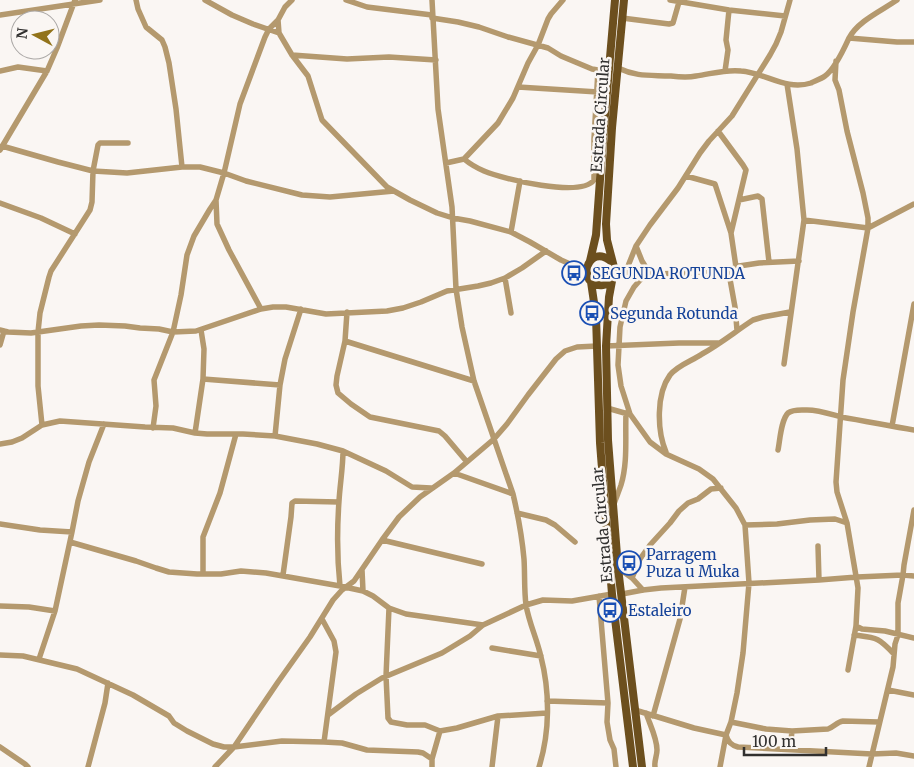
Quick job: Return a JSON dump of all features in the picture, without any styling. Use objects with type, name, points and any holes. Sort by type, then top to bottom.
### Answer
[{"type":"main road","name":"Estrada Circular","points":[[590,261],[596,236],[615,0]]},
{"type":"main road","name":"Estrada Circular","points":[[612,262],[607,240],[606,224],[616,80],[624,0]]},
{"type":"main road","points":[[604,256],[612,262],[615,266],[612,281],[601,286],[591,282],[586,272],[590,261],[604,256]]},
{"type":"main road","name":"Estrada Circular","points":[[612,281],[608,297],[606,346],[608,440],[618,568],[642,767]]},
{"type":"main road","name":"Estrada Circular","points":[[591,282],[596,316],[600,443],[612,594],[633,767]]},
{"type":"street","points":[[0,15],[74,2],[100,0]]},
{"type":"street","points":[[136,0],[146,27],[162,40],[165,47],[176,109],[182,167]]},
{"type":"street","points":[[207,0],[232,15],[279,33]]},
{"type":"street","points":[[153,428],[156,406],[154,380],[173,332],[187,255],[194,236],[216,200],[240,104],[269,30],[292,0]]},
{"type":"street","points":[[346,0],[367,7],[432,17],[479,27],[548,48],[592,69],[608,70]]},
{"type":"street","points":[[432,0],[438,110],[451,197],[456,289],[462,327],[474,381],[513,494],[524,559],[526,605],[541,656],[546,681],[547,713],[544,752],[539,767]]},
{"type":"street","points":[[446,163],[464,158],[498,123],[513,98],[551,14],[563,0]]},
{"type":"street","points":[[670,0],[729,10],[785,16]]},
{"type":"street","points":[[626,271],[636,246],[650,224],[678,188],[700,152],[732,116],[758,74],[776,44],[790,0]]},
{"type":"street","points":[[618,68],[630,73],[647,76],[683,77],[740,70],[798,86],[826,76],[854,30],[896,0]]},
{"type":"street","points":[[74,2],[47,71],[1,148],[93,171],[127,173],[200,167],[224,172],[246,181],[302,195],[330,197],[394,191]]},
{"type":"street","points":[[622,18],[670,24],[673,23],[679,2]]},
{"type":"street","points":[[725,71],[728,50],[726,40],[729,10]]},
{"type":"street","points":[[278,20],[279,33],[292,55],[308,76],[322,120],[387,187],[437,213],[511,232],[586,272]]},
{"type":"street","points":[[849,38],[914,42]]},
{"type":"street","points":[[292,55],[347,59],[389,57],[436,60]]},
{"type":"street","points":[[836,62],[835,80],[839,90],[846,131],[868,218],[868,228],[843,380],[836,482],[837,492],[847,523],[858,588],[856,626],[848,670]]},
{"type":"street","points":[[0,70],[18,68],[47,71]]},
{"type":"street","points":[[464,158],[472,165],[484,171],[520,181],[557,188],[590,185],[594,180],[598,70]]},
{"type":"street","points":[[616,80],[630,73]]},
{"type":"street","points":[[826,76],[835,80]]},
{"type":"street","points":[[784,364],[804,220],[787,84]]},
{"type":"street","points":[[518,87],[598,92]]},
{"type":"street","points":[[718,131],[746,170],[731,233]]},
{"type":"street","points":[[42,425],[38,386],[38,332],[40,313],[49,277],[90,210],[97,148],[100,143],[128,143]]},
{"type":"street","points":[[686,176],[715,184],[731,233],[736,267]]},
{"type":"street","points":[[511,232],[520,181]]},
{"type":"street","points":[[739,200],[758,196],[762,198],[769,262]]},
{"type":"street","points":[[216,200],[217,224],[260,309]]},
{"type":"street","points":[[0,203],[41,218],[75,234]]},
{"type":"street","points":[[804,220],[868,228],[914,204]]},
{"type":"street","points":[[636,246],[650,274]]},
{"type":"street","points":[[0,345],[2,330],[23,333],[99,325],[159,329],[173,332],[201,330],[260,309],[273,307],[286,307],[326,314],[387,311],[403,308],[448,291],[478,286],[506,278],[546,251]]},
{"type":"street","points":[[615,271],[650,274],[693,273],[769,262],[799,261]]},
{"type":"street","points":[[728,268],[737,330]]},
{"type":"street","points":[[613,506],[624,474],[628,414],[620,386],[618,365],[620,327],[626,302],[634,287],[641,279],[650,274]]},
{"type":"street","points":[[506,278],[511,313]]},
{"type":"street","points":[[892,426],[914,304]]},
{"type":"street","points":[[275,436],[280,385],[285,359],[300,309]]},
{"type":"street","points":[[347,312],[345,341],[337,376],[337,390],[342,397],[370,416],[439,431],[466,462]]},
{"type":"street","points":[[666,454],[661,442],[660,403],[664,386],[671,374],[683,364],[702,355],[754,320],[790,312]]},
{"type":"street","points":[[195,433],[204,349],[201,330]]},
{"type":"street","points":[[345,341],[474,381]]},
{"type":"street","points":[[606,346],[719,343]]},
{"type":"street","points":[[215,767],[234,747],[343,586],[354,581],[399,518],[420,497],[454,474],[494,439],[556,359],[565,351],[577,347],[596,346]]},
{"type":"street","points":[[202,379],[280,385]]},
{"type":"street","points":[[607,408],[628,414],[650,442],[666,454],[699,469],[713,479],[736,508],[745,524],[749,583],[743,653],[737,693],[720,767]]},
{"type":"street","points":[[778,450],[782,426],[787,414],[795,410],[827,413],[914,430]]},
{"type":"street","points":[[0,444],[22,438],[42,425],[60,421],[173,428],[207,434],[275,436],[343,451],[386,471],[412,487],[420,497]]},
{"type":"street","points":[[39,659],[55,611],[78,501],[89,462],[104,424]]},
{"type":"street","points":[[203,574],[203,537],[220,493],[236,434]]},
{"type":"street","points":[[343,451],[337,534],[343,586]]},
{"type":"street","points":[[343,462],[352,455]]},
{"type":"street","points":[[454,474],[513,494]]},
{"type":"street","points":[[412,487],[431,488]]},
{"type":"street","points":[[632,578],[640,559],[679,511],[711,489],[721,488]]},
{"type":"street","points":[[283,575],[292,503],[295,501],[338,502]]},
{"type":"street","points":[[835,519],[843,509]]},
{"type":"street","points":[[869,767],[893,667],[895,644],[898,635],[898,603],[913,527],[914,510]]},
{"type":"street","points":[[517,513],[546,520],[556,525],[575,542]]},
{"type":"street","points":[[745,524],[777,524],[835,519],[847,523]]},
{"type":"street","points":[[0,524],[40,530],[72,532]]},
{"type":"street","points":[[382,540],[482,564]]},
{"type":"street","points":[[70,542],[136,560],[169,572],[203,574],[266,573],[343,586],[363,591],[389,608],[406,614],[484,625]]},
{"type":"street","points":[[818,546],[819,580]]},
{"type":"street","points":[[618,568],[632,578],[643,590]]},
{"type":"street","points":[[362,570],[363,591]]},
{"type":"street","points":[[622,594],[643,590],[749,583],[914,576]]},
{"type":"street","points":[[653,716],[680,619],[685,587]]},
{"type":"street","points":[[328,715],[356,694],[386,676],[442,652],[464,640],[484,625],[526,605],[542,600],[572,601],[612,594]]},
{"type":"street","points":[[600,596],[608,703],[607,722],[610,740],[614,749],[616,767]]},
{"type":"street","points":[[0,606],[29,607],[55,611]]},
{"type":"street","points":[[389,608],[386,676],[388,718],[391,722],[425,726],[440,731],[458,728],[498,716],[547,713]]},
{"type":"street","points":[[322,619],[334,640],[336,652],[324,742]]},
{"type":"street","points":[[856,626],[862,629],[885,631],[914,638]]},
{"type":"street","points":[[854,635],[877,638],[894,654]]},
{"type":"street","points":[[492,648],[541,656]]},
{"type":"street","points":[[0,655],[17,655],[39,659],[76,669],[133,695],[169,716],[174,723],[187,731],[213,744],[224,747],[282,741],[342,743],[367,750],[418,752],[432,759]]},
{"type":"street","points":[[88,767],[105,703],[108,683]]},
{"type":"street","points":[[888,690],[914,695]]},
{"type":"street","points":[[547,702],[608,703]]},
{"type":"street","points":[[635,710],[694,728],[726,735]]},
{"type":"street","points":[[646,714],[656,741],[657,756],[655,767]]},
{"type":"street","points":[[492,767],[498,716]]},
{"type":"street","points":[[731,722],[792,731],[828,729],[843,721],[879,722]]},
{"type":"street","points":[[432,767],[432,759],[440,731]]},
{"type":"street","points":[[790,750],[792,731]]},
{"type":"street","points":[[726,735],[728,742],[738,748],[872,754],[896,753],[914,756]]},
{"type":"street","points":[[0,747],[28,767]]},
{"type":"place","name":"SEGUNDA ROTUNDA","points":[[574,273]]},
{"type":"place","name":"Segunda Rotunda","points":[[592,313]]},
{"type":"place","name":"Parragem Puza u Muka","points":[[629,563]]},
{"type":"place","name":"Estaleiro","points":[[610,610]]}]
